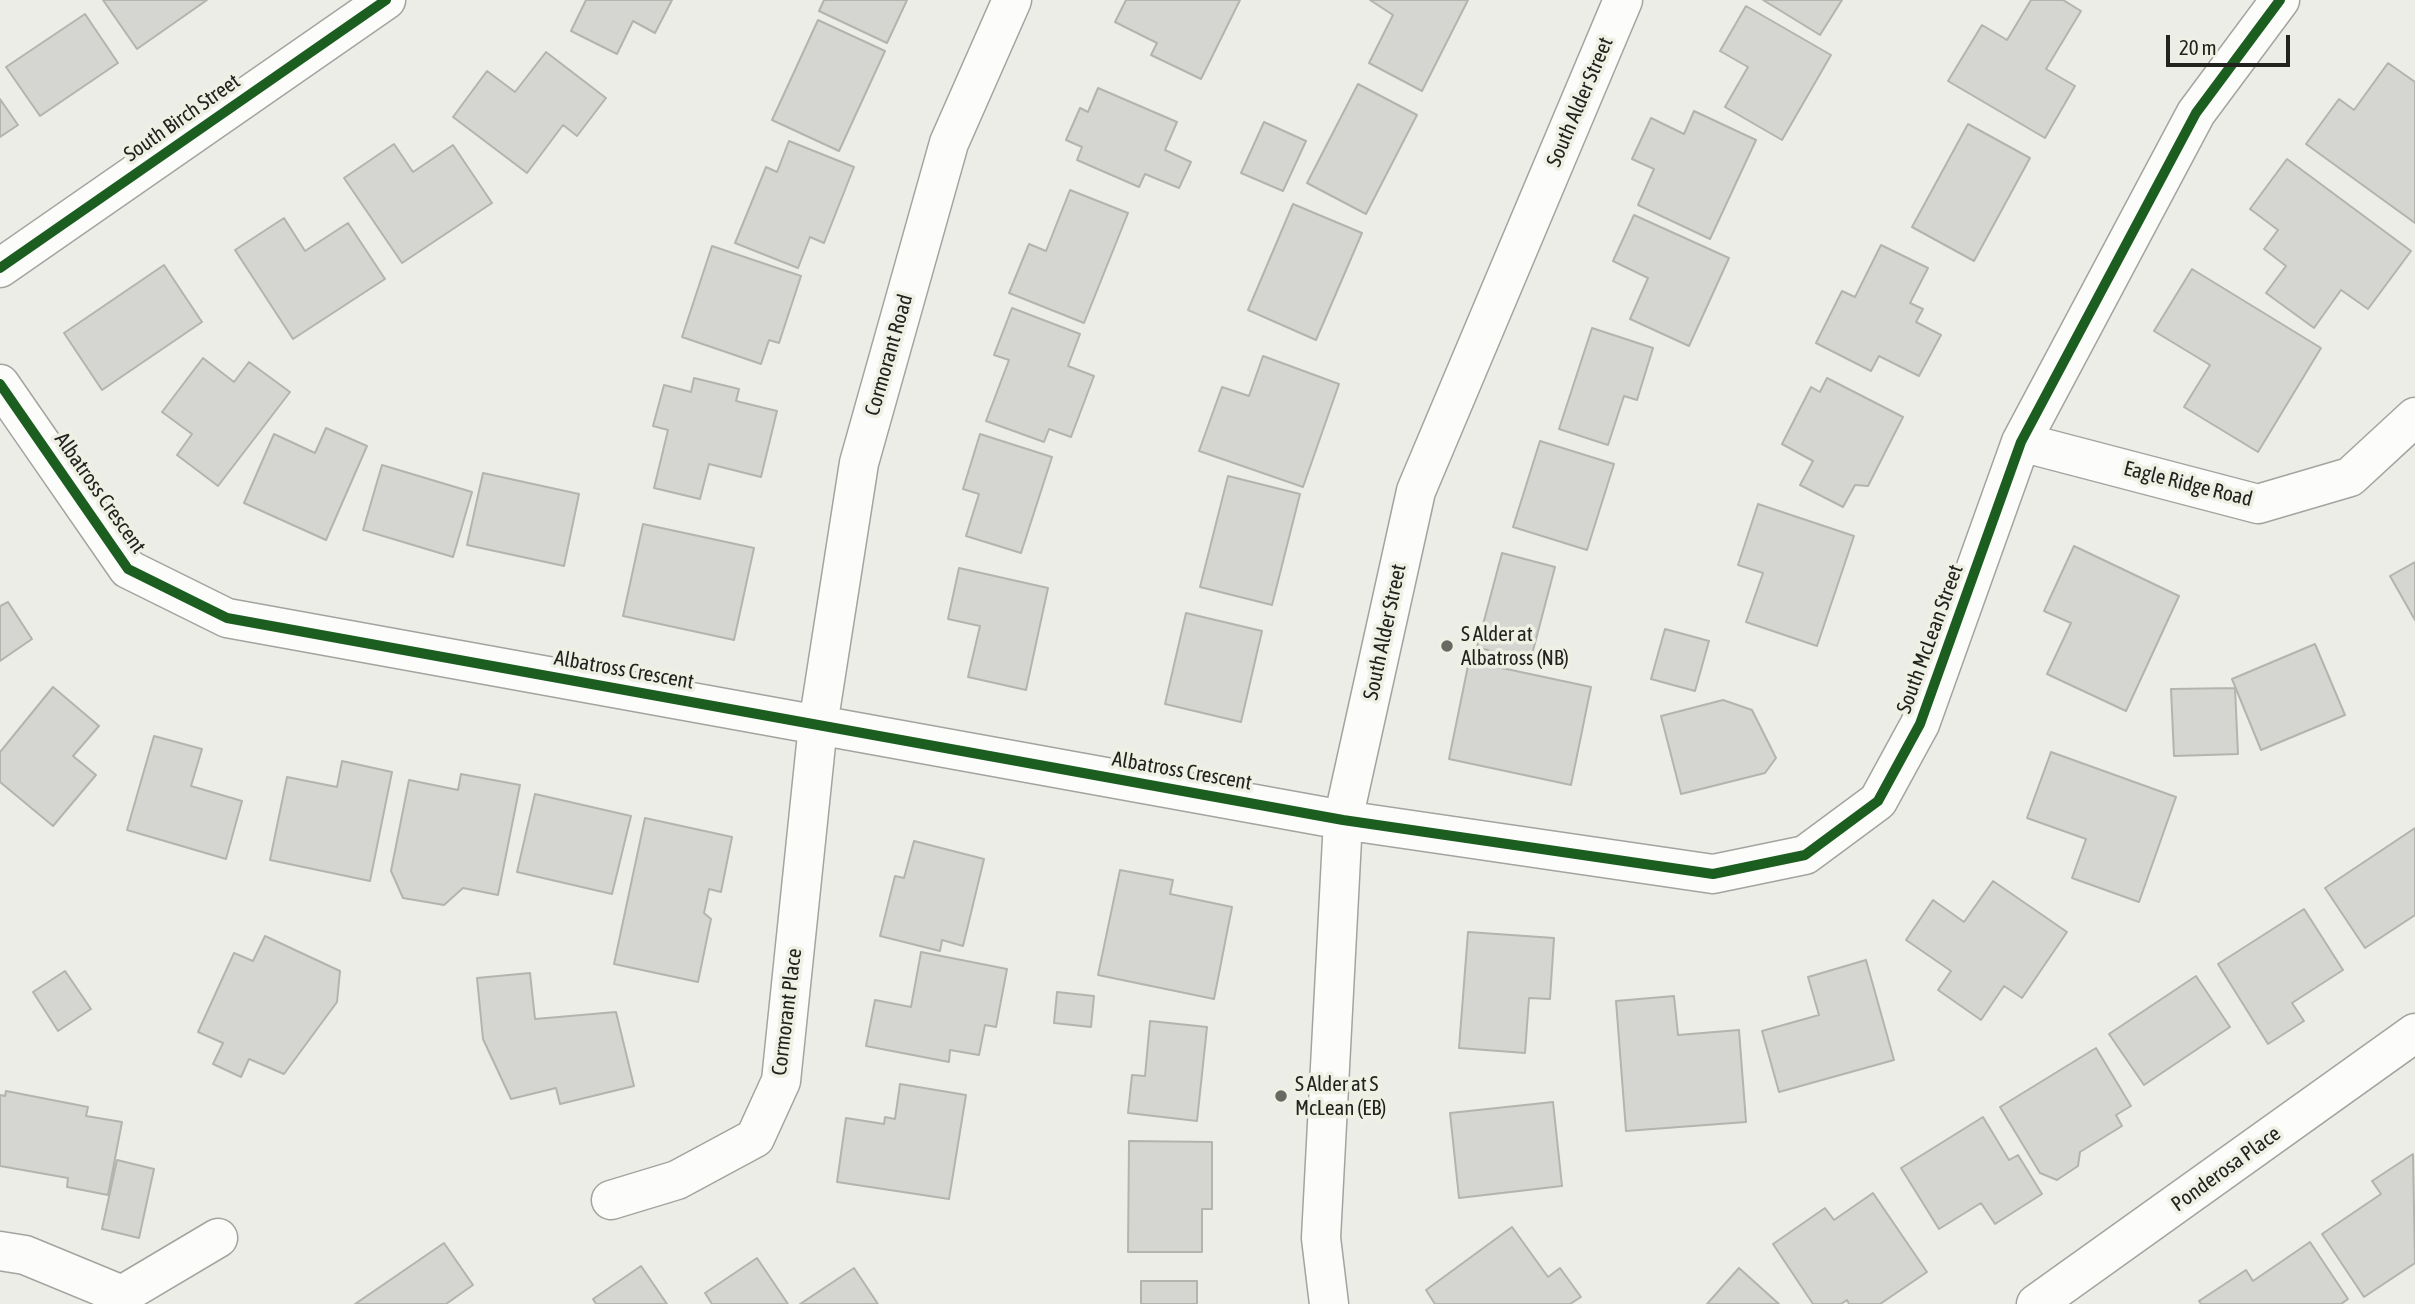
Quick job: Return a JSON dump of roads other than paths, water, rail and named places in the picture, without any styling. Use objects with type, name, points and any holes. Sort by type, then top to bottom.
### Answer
[{"type":"street","name":"South Birch Street","points":[[0,268],[386,0]]},
{"type":"street","name":"Cormorant Road","points":[[818,725],[859,463],[949,143],[1012,0]]},
{"type":"street","name":"South Alder Street","points":[[1329,1304],[1321,1238],[1343,820],[1416,491],[1623,0]]},
{"type":"street","name":"South McLean Street","points":[[1343,820],[1713,874],[1805,855],[1878,800],[1920,724],[2021,442],[2196,113],[2280,0]]},
{"type":"street","name":"Albatross Crescent","points":[[0,384],[128,569],[227,618],[1343,820]]},
{"type":"street","name":"Eagle Ridge Road","points":[[2021,442],[2258,504],[2350,477],[2415,416]]},
{"type":"street","name":"Cormorant Place","points":[[611,1200],[677,1181],[755,1138],[780,1081],[818,725]]},
{"type":"street","name":"Ponderosa Place","points":[[2036,1304],[2415,1033]]},
{"type":"street","points":[[0,1251],[25,1255],[122,1295],[218,1238]]},
{"type":"place","name":"S Alder at Albatross (NB)","points":[[1447,646]]},
{"type":"place","name":"S Alder at S McLean (EB)","points":[[1281,1096]]}]
